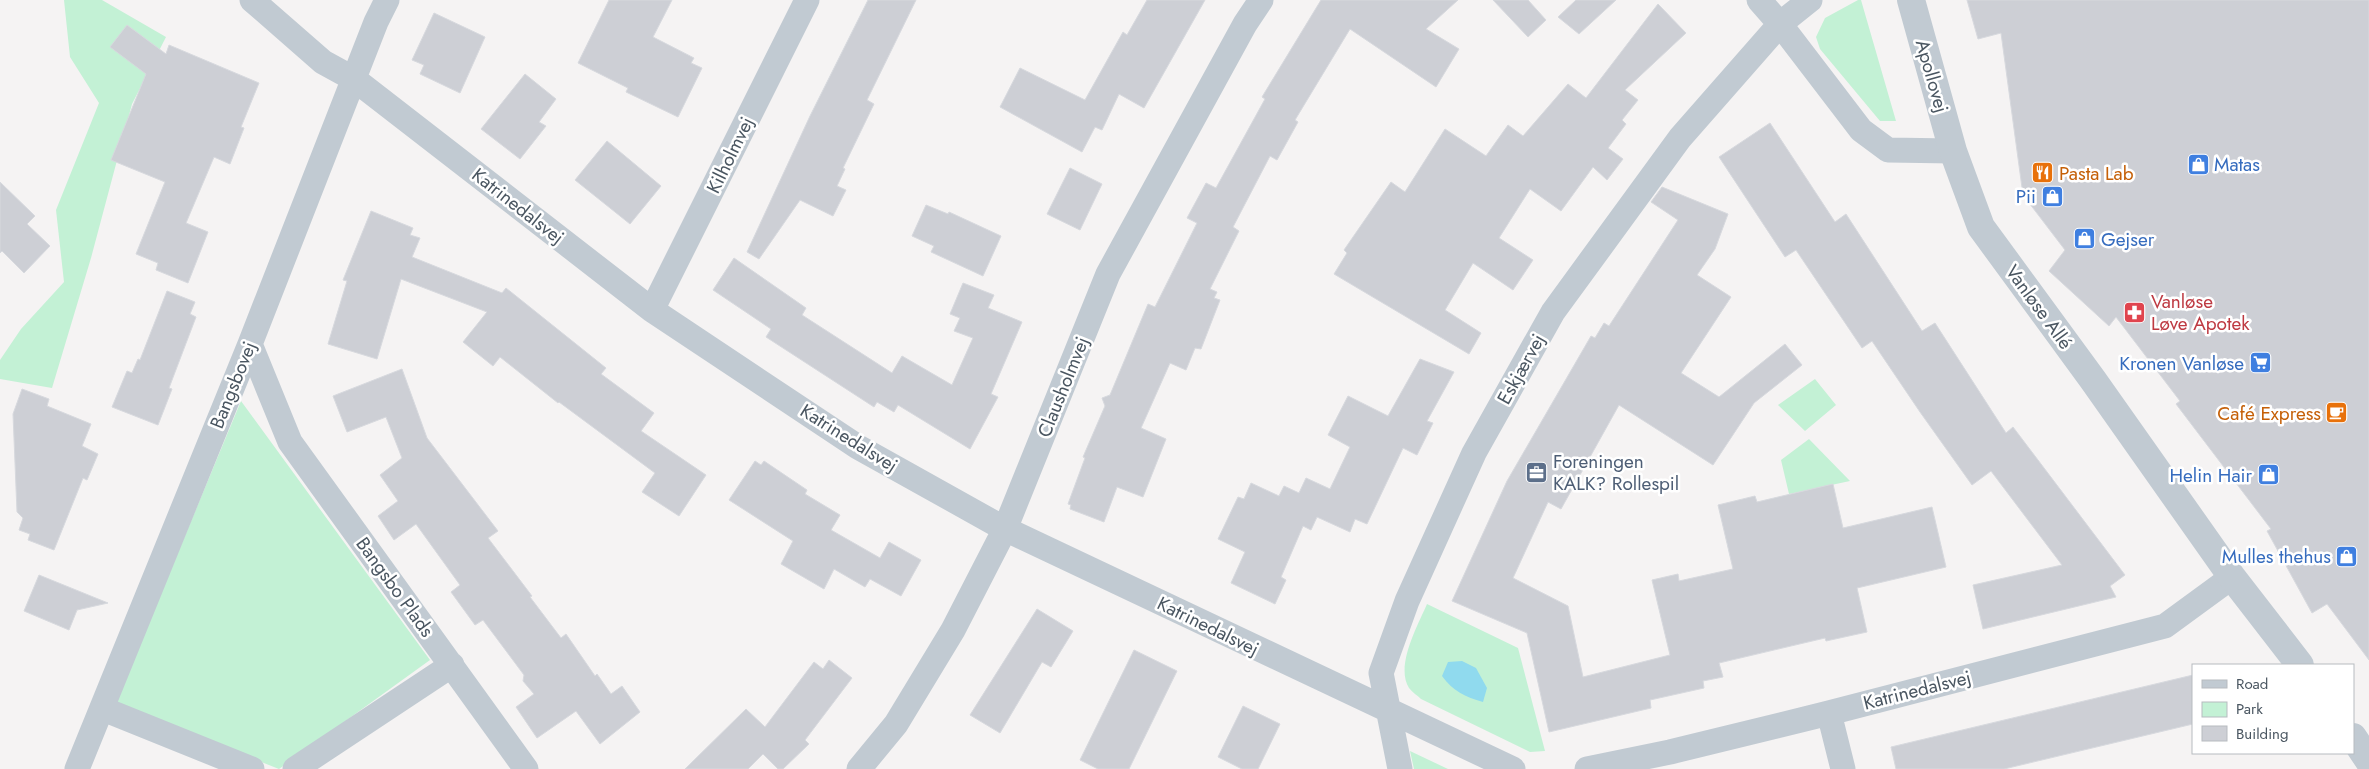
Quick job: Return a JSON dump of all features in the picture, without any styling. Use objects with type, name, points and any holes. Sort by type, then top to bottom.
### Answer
[{"type":"street","name":"Katrinedalsvej","points":[[252,0],[322,62],[354,79],[652,310],[858,447],[1005,529],[1513,769]]},
{"type":"street","name":"Bangsbovej","points":[[77,769],[103,709],[387,0]]},
{"type":"street","name":"Kilholmvej","points":[[652,310],[806,0]]},
{"type":"street","name":"Clausholmvej","points":[[859,769],[896,724],[953,630],[1005,529],[1108,274],[1245,24],[1261,0]]},
{"type":"street","points":[[1759,0],[1780,24],[1861,130],[1888,150],[1953,151]]},
{"type":"street","points":[[1780,24],[1810,0]]},
{"type":"street","name":"Apollovej","points":[[1911,0],[1953,151]]},
{"type":"street","name":"Eskjærvej","points":[[1400,769],[1381,673],[1407,601],[1474,453],[1553,312],[1680,138],[1780,24]]},
{"type":"street","name":"Vanløse Allé","points":[[1953,151],[1981,227],[2093,380],[2232,577],[2299,664]]},
{"type":"street","name":"Bangsbo Plads","points":[[250,344],[290,442],[526,769]]},
{"type":"street","name":"Katrinedalsvej","points":[[1587,769],[1670,752],[1829,713],[2166,626],[2232,577]]},
{"type":"street","points":[[294,769],[452,665]]},
{"type":"street","points":[[103,709],[252,769]]},
{"type":"street","points":[[1829,713],[1843,769]]},
{"type":"street","points":[[2354,738],[2369,760]]},
{"type":"green space","points":[[64,0],[102,0],[166,37],[132,104],[91,258],[52,388],[0,379],[0,360],[21,329],[64,282],[56,210],[99,103],[70,57]]},
{"type":"green space","points":[[1861,0],[1896,121],[1880,121],[1820,49],[1816,37],[1825,18]]},
{"type":"green space","points":[[1815,379],[1836,405],[1805,431],[1778,405]]},
{"type":"green space","points":[[241,401],[430,660],[279,769],[115,704]]},
{"type":"green space","points":[[1809,439],[1850,481],[1789,494],[1781,460]]},
{"type":"green space","points":[[1427,604],[1518,648],[1545,751],[1530,752],[1421,699],[1409,688],[1405,679],[1406,657]]},
{"type":"green space","points":[[1410,751],[1448,769],[1414,769]]},
{"type":"water","points":[[1462,661],[1476,668],[1487,688],[1483,702],[1460,693],[1442,676],[1448,662]]},
{"type":"building","points":[[609,0],[672,0],[653,37],[694,58],[691,63],[702,68],[678,117],[626,92],[628,88],[578,63]]},
{"type":"building","points":[[868,0],[916,0],[867,100],[874,104],[843,168],[845,169],[837,186],[846,190],[833,216],[800,200],[759,259],[747,252],[810,116]]},
{"type":"building","points":[[1147,0],[1205,0],[1144,108],[1119,94],[1102,130],[1095,127],[1082,152],[1000,107],[1020,68],[1085,100],[1123,32],[1127,35]]},
{"type":"building","points":[[1321,0],[1458,0],[1426,29],[1459,49],[1436,87],[1350,29],[1295,120],[1298,122],[1277,160],[1270,156],[1233,227],[1239,231],[1210,289],[1217,292],[1214,298],[1220,300],[1201,349],[1195,348],[1186,370],[1170,363],[1141,428],[1166,439],[1143,497],[1117,487],[1104,522],[1070,509],[1071,505],[1068,504],[1085,458],[1083,457],[1105,406],[1102,398],[1110,395],[1148,304],[1155,307],[1197,223],[1187,218],[1206,183],[1216,188],[1265,99],[1262,97]]},
{"type":"building","points":[[1493,0],[1528,0],[1546,20],[1528,37]]},
{"type":"building","points":[[1576,0],[1616,0],[1579,34],[1558,17]]},
{"type":"building","name":"Kronen Vanløse","points":[[1967,0],[2369,0],[2369,660],[2327,604],[2312,613],[2267,531],[2271,529],[2176,404],[2180,401],[2116,317],[2109,326],[2049,271],[2065,250],[2023,195],[2001,33],[1978,39]]},
{"type":"building","points":[[1658,4],[1686,33],[1625,90],[1638,100],[1622,120],[1626,124],[1608,148],[1623,159],[1607,180],[1593,167],[1561,211],[1530,189],[1499,238],[1533,260],[1513,290],[1473,263],[1445,310],[1481,333],[1469,354],[1334,274],[1347,253],[1344,250],[1391,182],[1405,192],[1445,129],[1486,156],[1508,125],[1523,136],[1568,84],[1586,98]]},
{"type":"building","points":[[434,13],[485,37],[460,93],[420,74],[424,65],[412,60]]},
{"type":"building","points":[[127,25],[166,54],[169,45],[259,83],[241,127],[244,128],[230,164],[214,157],[186,223],[208,232],[188,283],[156,270],[158,263],[136,254],[165,182],[111,160],[146,74],[110,47]]},
{"type":"building","points":[[525,74],[556,99],[539,122],[546,126],[520,159],[481,129]]},
{"type":"building","points":[[1770,123],[1835,222],[1846,214],[1922,331],[1935,323],[2006,433],[2013,427],[2125,575],[2110,586],[2116,597],[1983,629],[1973,585],[2062,565],[1991,471],[1972,485],[1872,341],[1862,348],[1796,250],[1785,257],[1719,157]]},
{"type":"building","points":[[607,141],[661,186],[630,224],[575,180]]},
{"type":"building","points":[[1070,168],[1102,184],[1080,230],[1047,214]]},
{"type":"building","points":[[0,182],[35,216],[27,224],[50,246],[24,273],[2,251],[0,253]]},
{"type":"building","points":[[1662,187],[1728,214],[1715,249],[1697,275],[1731,297],[1681,373],[1719,397],[1785,344],[1802,365],[1754,403],[1713,465],[1619,405],[1561,509],[1548,502],[1513,578],[1568,606],[1583,677],[1670,655],[1652,580],[1678,574],[1679,581],[1733,569],[1718,505],[1755,496],[1757,502],[1833,484],[1843,528],[1932,507],[1946,567],[1857,588],[1867,632],[1826,641],[1825,638],[1719,663],[1723,677],[1703,681],[1704,688],[1650,700],[1651,708],[1549,732],[1527,633],[1452,601],[1507,481],[1591,336],[1595,338],[1604,323],[1609,326],[1678,220],[1651,202]]},
{"type":"building","points":[[926,205],[948,214],[949,212],[1001,236],[983,276],[931,252],[934,246],[912,236]]},
{"type":"building","points":[[371,211],[413,228],[410,235],[420,238],[412,257],[502,293],[506,288],[606,368],[601,374],[654,413],[641,431],[706,475],[679,516],[642,492],[655,473],[558,403],[500,357],[493,366],[463,342],[487,312],[401,279],[377,359],[328,344],[347,281],[343,280]]},
{"type":"building","points":[[734,258],[806,308],[802,315],[892,373],[902,356],[952,385],[973,338],[954,331],[960,318],[950,314],[963,283],[994,295],[988,308],[1022,322],[991,394],[998,397],[970,449],[898,405],[894,412],[877,402],[874,407],[766,337],[771,329],[713,290]]},
{"type":"building","points":[[167,291],[195,302],[190,314],[196,317],[169,388],[172,389],[158,425],[112,407],[127,371],[132,373],[138,359],[140,360]]},
{"type":"building","points":[[1420,359],[1454,372],[1427,421],[1433,423],[1417,455],[1403,448],[1367,524],[1355,519],[1350,532],[1317,517],[1311,530],[1303,526],[1281,577],[1286,580],[1275,604],[1231,583],[1245,552],[1218,539],[1238,497],[1244,499],[1251,483],[1279,496],[1284,486],[1299,493],[1306,478],[1330,489],[1350,447],[1328,435],[1348,396],[1388,416]]},
{"type":"building","points":[[402,369],[427,438],[498,531],[488,538],[561,638],[566,634],[595,676],[597,674],[611,694],[622,686],[640,712],[600,744],[576,711],[537,738],[516,707],[534,694],[523,681],[524,675],[483,620],[475,625],[451,592],[460,585],[416,524],[394,540],[378,516],[398,501],[380,475],[402,458],[386,417],[347,432],[333,396]]},
{"type":"building","points":[[22,389],[49,399],[47,406],[91,424],[82,446],[98,454],[87,480],[83,478],[54,550],[28,540],[30,534],[19,530],[23,518],[17,512],[13,414]]},
{"type":"building","points":[[755,461],[761,465],[764,461],[807,490],[805,494],[840,515],[831,530],[880,558],[889,542],[921,560],[901,596],[870,579],[865,587],[834,569],[824,589],[781,564],[793,541],[729,500]]},
{"type":"building","points":[[39,575],[108,603],[77,610],[69,630],[24,611]]},
{"type":"building","points":[[1037,609],[1073,631],[1051,667],[1042,662],[1000,733],[970,715]]},
{"type":"building","points":[[1134,650],[1177,671],[1129,769],[1098,769],[1080,760]]},
{"type":"building","points":[[829,660],[852,678],[805,740],[809,744],[783,769],[778,769],[763,754],[748,769],[685,769],[746,709],[765,727],[814,662],[823,669]]},
{"type":"building","points":[[2192,675],[2192,724],[2004,769],[1896,769],[1891,747]]},
{"type":"building","points":[[1243,706],[1280,724],[1258,769],[1242,769],[1218,757]]},
{"type":"place","name":"Matas","points":[[2198,164]]},
{"type":"place","name":"Pasta Lab","points":[[2043,173]]},
{"type":"place","name":"Pii","points":[[2052,196]]},
{"type":"place","name":"Gejser","points":[[2085,239]]},
{"type":"place","name":"Vanløse Løve Apotek","points":[[2135,312]]},
{"type":"place","name":"Kronen Vanløse","points":[[2260,363]]},
{"type":"place","name":"Café Express","points":[[2337,413]]},
{"type":"place","name":"Foreningen KALK? Rollespil","points":[[1537,472]]},
{"type":"place","name":"Helin Hair","points":[[2268,475]]},
{"type":"place","name":"Mulles thehus","points":[[2347,556]]}]
